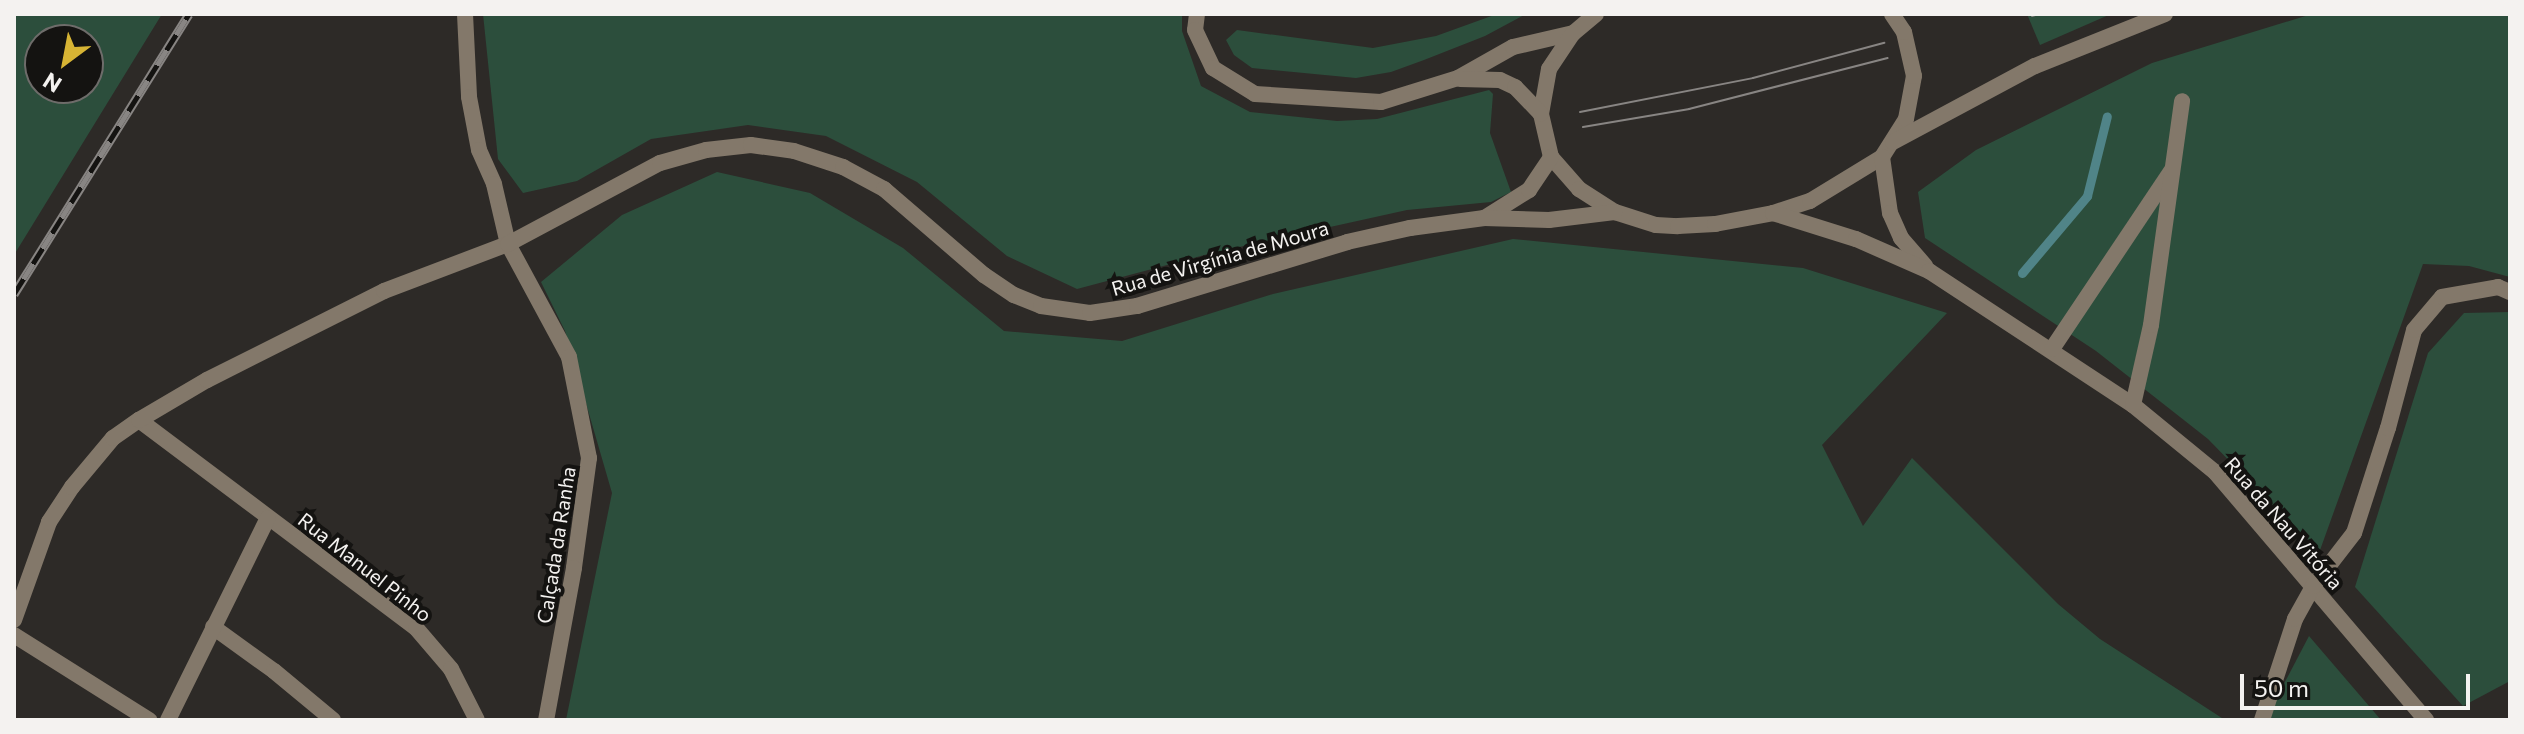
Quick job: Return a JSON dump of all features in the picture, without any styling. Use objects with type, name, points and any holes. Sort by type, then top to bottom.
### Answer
[{"type":"street","name":"Calçada da Ranha","points":[[465,14],[469,97],[479,150],[494,184],[508,244],[569,357],[589,458],[574,568],[546,720]]},
{"type":"street","points":[[1197,14],[1195,30],[1213,68],[1255,94],[1381,102],[1458,78],[1513,47],[1573,33]]},
{"type":"street","points":[[1596,14],[1573,33],[1549,69],[1541,114],[1551,157],[1579,189],[1615,212],[1656,225],[1678,226],[1715,224],[1773,213],[1810,201],[1882,157],[1906,119],[1914,76],[1904,32],[1892,14]]},
{"type":"street","points":[[1893,142],[2035,66],[2165,14]]},
{"type":"street","points":[[1458,78],[1500,80],[1515,87],[1541,114]]},
{"type":"street","points":[[2133,405],[2151,325],[2182,101]]},
{"type":"street","name":"Rua de Virgínia de Moura","points":[[14,620],[49,522],[72,487],[113,438],[139,420],[207,380],[384,291],[508,244],[660,163],[706,150],[751,145],[794,151],[843,167],[884,189],[984,275],[1014,295],[1041,306],[1090,313],[1137,306],[1347,242],[1410,228],[1484,218],[1549,220],[1615,212]]},
{"type":"street","name":"Rua de Virgínia de Moura","points":[[1484,218],[1529,190],[1551,157]]},
{"type":"street","name":"Rua da Nau Vitória","points":[[1882,157],[1890,213],[1901,238],[1929,271]]},
{"type":"street","points":[[2052,349],[2174,168]]},
{"type":"street","name":"Rua da Nau Vitória","points":[[1773,213],[1856,239],[1929,271],[2133,405],[2215,472],[2426,720]]},
{"type":"street","points":[[2262,720],[2295,619],[2313,586],[2354,533],[2388,428],[2414,330],[2442,297],[2498,287],[2510,292]]},
{"type":"street","points":[[139,420],[268,518]]},
{"type":"street","name":"Rua Manuel Pinho","points":[[168,720],[268,518],[416,628],[451,669],[477,720]]},
{"type":"street","points":[[213,627],[285,679],[333,720]]},
{"type":"street","points":[[14,635],[149,720]]},
{"type":"green space","points":[[14,14],[162,14],[14,255]]},
{"type":"green space","points":[[483,14],[1182,14],[1182,31],[1201,86],[1250,112],[1337,121],[1377,119],[1489,90],[1493,94],[1490,133],[1511,192],[1491,202],[1407,210],[1212,253],[1077,289],[1007,256],[917,182],[826,136],[748,125],[651,139],[577,181],[523,193],[498,159]]},
{"type":"green space","points":[[1497,14],[1526,14],[1485,36],[1424,60],[1391,72],[1356,78],[1252,68],[1234,55],[1226,40],[1237,30],[1373,48],[1436,36]]},
{"type":"green space","points":[[2027,14],[2111,14],[2040,45]]},
{"type":"green space","points":[[2312,14],[2510,14],[2510,277],[2469,266],[2423,264],[2319,553],[2208,439],[2096,351],[1925,238],[1918,192],[1976,150],[2152,63]]},
{"type":"green space","points":[[717,172],[810,193],[903,248],[1004,331],[1122,341],[1273,294],[1513,239],[1803,268],[1947,313],[1822,445],[1863,526],[1912,458],[2058,604],[2100,639],[2225,720],[566,720],[612,493],[565,331],[541,282],[622,215]]},
{"type":"green space","points":[[2510,312],[2510,681],[2463,706],[2355,587],[2428,353],[2464,313]]},
{"type":"green space","points":[[2309,636],[2381,720],[2265,720]]},
{"type":"waterway","points":[[2022,273],[2087,196],[2107,116]]},
{"type":"tram line","points":[[2032,16],[2039,14]]},
{"type":"tram line","points":[[1580,112],[1753,78],[1884,43]]},
{"type":"tram line","points":[[1583,127],[1689,109],[1888,58]]},
{"type":"railway","points":[[14,294],[189,14]]}]
